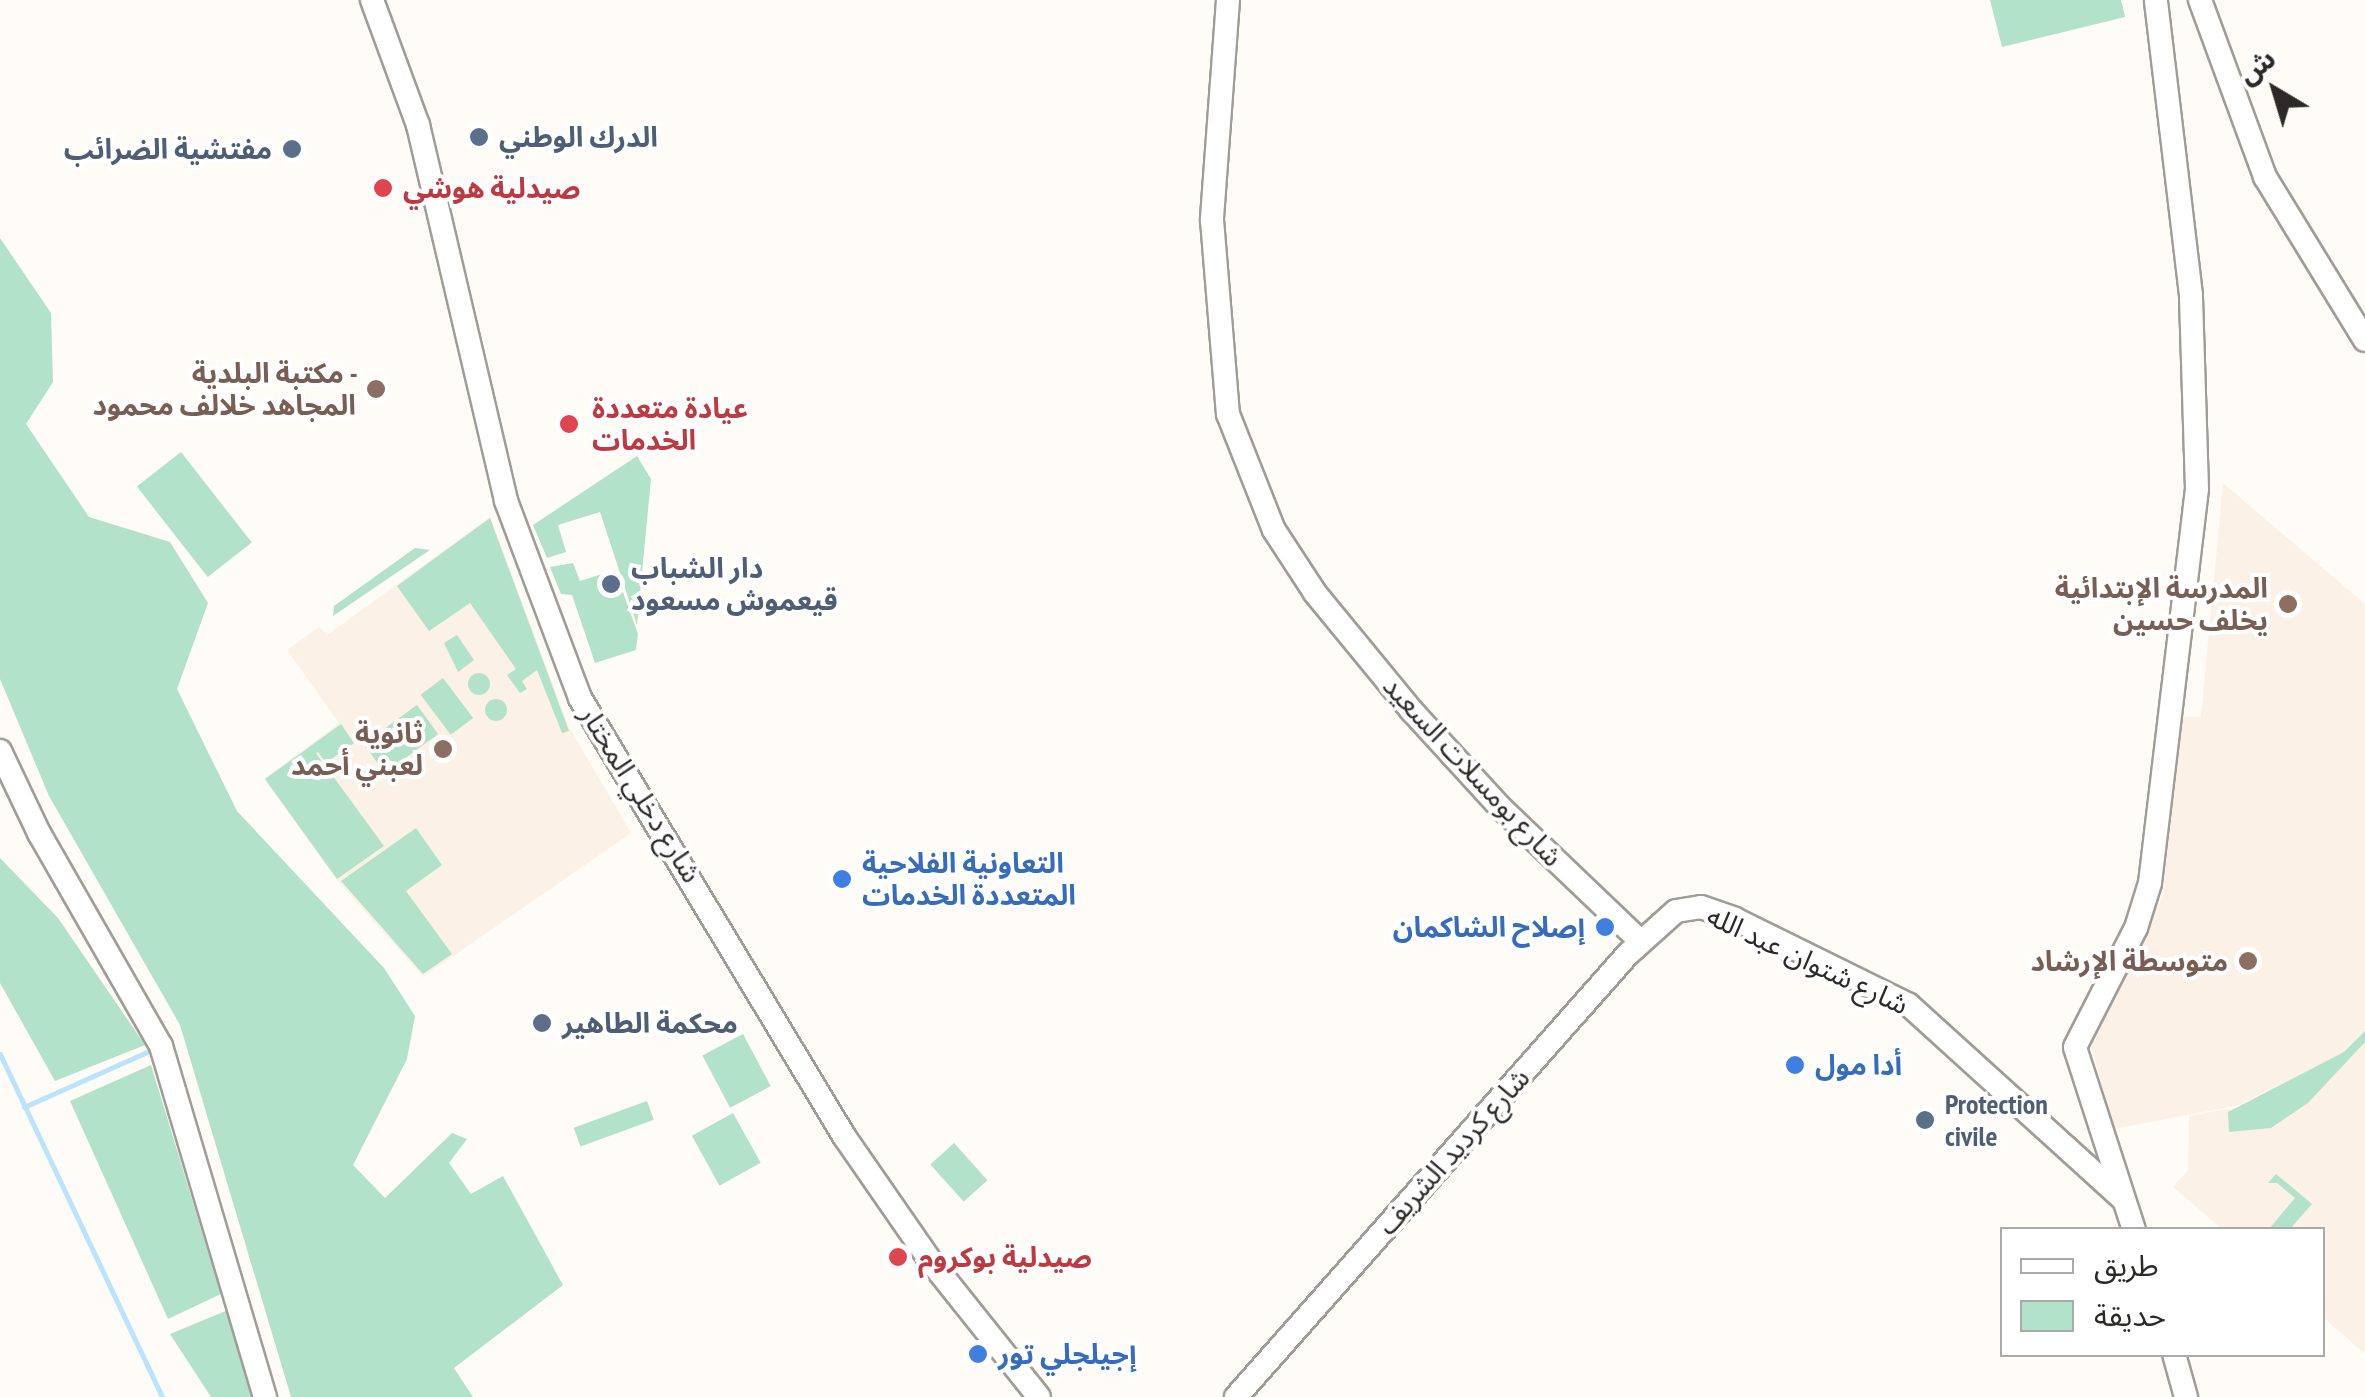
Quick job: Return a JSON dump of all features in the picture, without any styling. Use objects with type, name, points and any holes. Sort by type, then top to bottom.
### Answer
[{"type":"street","name":"شارع دخلي المختار","points":[[372,0],[418,125],[506,500],[580,698],[844,1136],[932,1262],[1039,1397]]},
{"type":"street","name":"شارع بومسلات السعيد","points":[[1228,0],[1212,220],[1228,414],[1274,530],[1315,594],[1500,807],[1640,941]]},
{"type":"street","points":[[2133,1227],[2076,1048],[2136,928],[2150,883],[2197,489],[2191,295],[2156,0]]},
{"type":"street","points":[[2200,0],[2264,178],[2365,340]]},
{"type":"street","points":[[0,751],[39,834],[161,1046],[265,1397]]},
{"type":"street","name":"شارع شتوان عبد الله","points":[[1676,911],[1701,907],[1736,919],[1909,1004],[2123,1199]]},
{"type":"street","name":"شارع كرديد الشريف","points":[[1236,1397],[1640,941],[1676,911]]},
{"type":"street","points":[[2175,1357],[2186,1397]]},
{"type":"shaded area","points":[[2223,483],[2365,604],[2365,1354],[2325,1319],[2325,1227],[2220,1227],[2173,1187],[2188,1170],[2189,1116],[2240,1107],[2296,1075],[2240,1105],[2114,1129],[2090,1041],[2163,896],[2181,717],[2201,717]]},
{"type":"shaded area","name":"ثانوية لعبني أحمد","points":[[490,517],[569,727],[631,833],[423,977],[337,880],[264,779],[339,723],[287,650],[319,627],[327,635]]},
{"type":"green space","points":[[1990,0],[2121,0],[2125,17],[2002,47]]},
{"type":"green space","points":[[0,238],[51,313],[53,382],[26,424],[89,517],[170,542],[208,603],[177,689],[237,811],[384,968],[415,1016],[407,1059],[353,1165],[385,1198],[452,1133],[467,1139],[449,1163],[471,1194],[503,1176],[563,1285],[454,1368],[473,1397],[291,1397],[180,1025],[49,796],[0,679]]},
{"type":"green space","points":[[181,452],[252,543],[208,577],[137,486]]},
{"type":"green space","points":[[637,456],[651,479],[637,625],[600,512],[558,525],[566,552],[547,558],[533,525]]},
{"type":"green space","points":[[490,518],[569,731],[562,733],[537,670],[522,681],[527,689],[520,693],[507,675],[516,669],[470,603],[429,631],[397,586]]},
{"type":"green space","points":[[415,548],[430,550],[333,616],[334,606]]},
{"type":"green space","points":[[573,563],[580,581],[615,570],[638,634],[636,650],[595,663],[572,595],[561,594],[550,567]]},
{"type":"green space","points":[[457,635],[474,660],[458,672],[444,643]]},
{"type":"green space","points":[[479,673],[487,676],[487,692],[479,695],[471,692],[468,684],[471,676]]},
{"type":"green space","points":[[443,678],[473,718],[451,735],[421,695]]},
{"type":"green space","points":[[496,699],[504,702],[504,718],[496,721],[488,718],[485,710],[488,702]]},
{"type":"green space","points":[[417,705],[438,734],[385,773],[364,744]]},
{"type":"green space","points":[[341,724],[354,743],[326,763],[316,753],[384,846],[337,879],[265,779]]},
{"type":"green space","points":[[416,828],[442,865],[406,891],[452,954],[423,974],[341,881]]},
{"type":"green space","points":[[0,858],[58,918],[145,1045],[55,1081],[0,983]]},
{"type":"green space","points":[[2365,1031],[2365,1042],[2308,1103],[2271,1128],[2229,1132],[2228,1112],[2344,1052]]},
{"type":"green space","points":[[743,1034],[771,1086],[730,1108],[702,1056]]},
{"type":"green space","points":[[151,1065],[221,1294],[168,1319],[70,1101]]},
{"type":"green space","points":[[647,1101],[654,1120],[581,1146],[574,1128]]},
{"type":"green space","points":[[733,1113],[761,1163],[720,1186],[692,1136]]},
{"type":"green space","points":[[954,1143],[987,1180],[964,1202],[930,1164]]},
{"type":"green space","points":[[2276,1174],[2312,1204],[2292,1227],[2271,1227],[2295,1198],[2277,1183],[2268,1183]]},
{"type":"green space","points":[[228,1310],[253,1397],[211,1397],[170,1334]]},
{"type":"waterway","points":[[24,1107],[149,1051]]},
{"type":"waterway","points":[[0,1054],[162,1397]]},
{"type":"place","name":"الدرك الوطني","points":[[479,137]]},
{"type":"place","name":"مفتشية الضرائب","points":[[292,149]]},
{"type":"place","name":"صيدلية هوشي","points":[[383,188]]},
{"type":"place","name":"مكتبة البلدية - المجاهد خلالف محمود","points":[[376,389]]},
{"type":"place","name":"عيادة متعددة الخدمات","points":[[569,424]]},
{"type":"place","name":"دار الشباب قيعموش مسعود","points":[[611,584]]},
{"type":"place","name":"المدرسة الإبتدائية يخلف حسين","points":[[2288,604]]},
{"type":"place","name":"ثانوية لعبني أحمد","points":[[443,749]]},
{"type":"place","name":"التعاونية الفلاحية المتعددة الخدمات","points":[[842,879]]},
{"type":"place","name":"إصلاح الشاكمان","points":[[1605,927]]},
{"type":"place","name":"متوسطة الإرشاد","points":[[2248,961]]},
{"type":"place","name":"محكمة الطاهير","points":[[542,1023]]},
{"type":"place","name":"أدا مول","points":[[1795,1065]]},
{"type":"place","name":"Protection civile","points":[[1925,1120]]},
{"type":"place","name":"صيدلية بوكروم","points":[[898,1257]]},
{"type":"place","name":"إجيلجلي تور","points":[[978,1354]]}]
